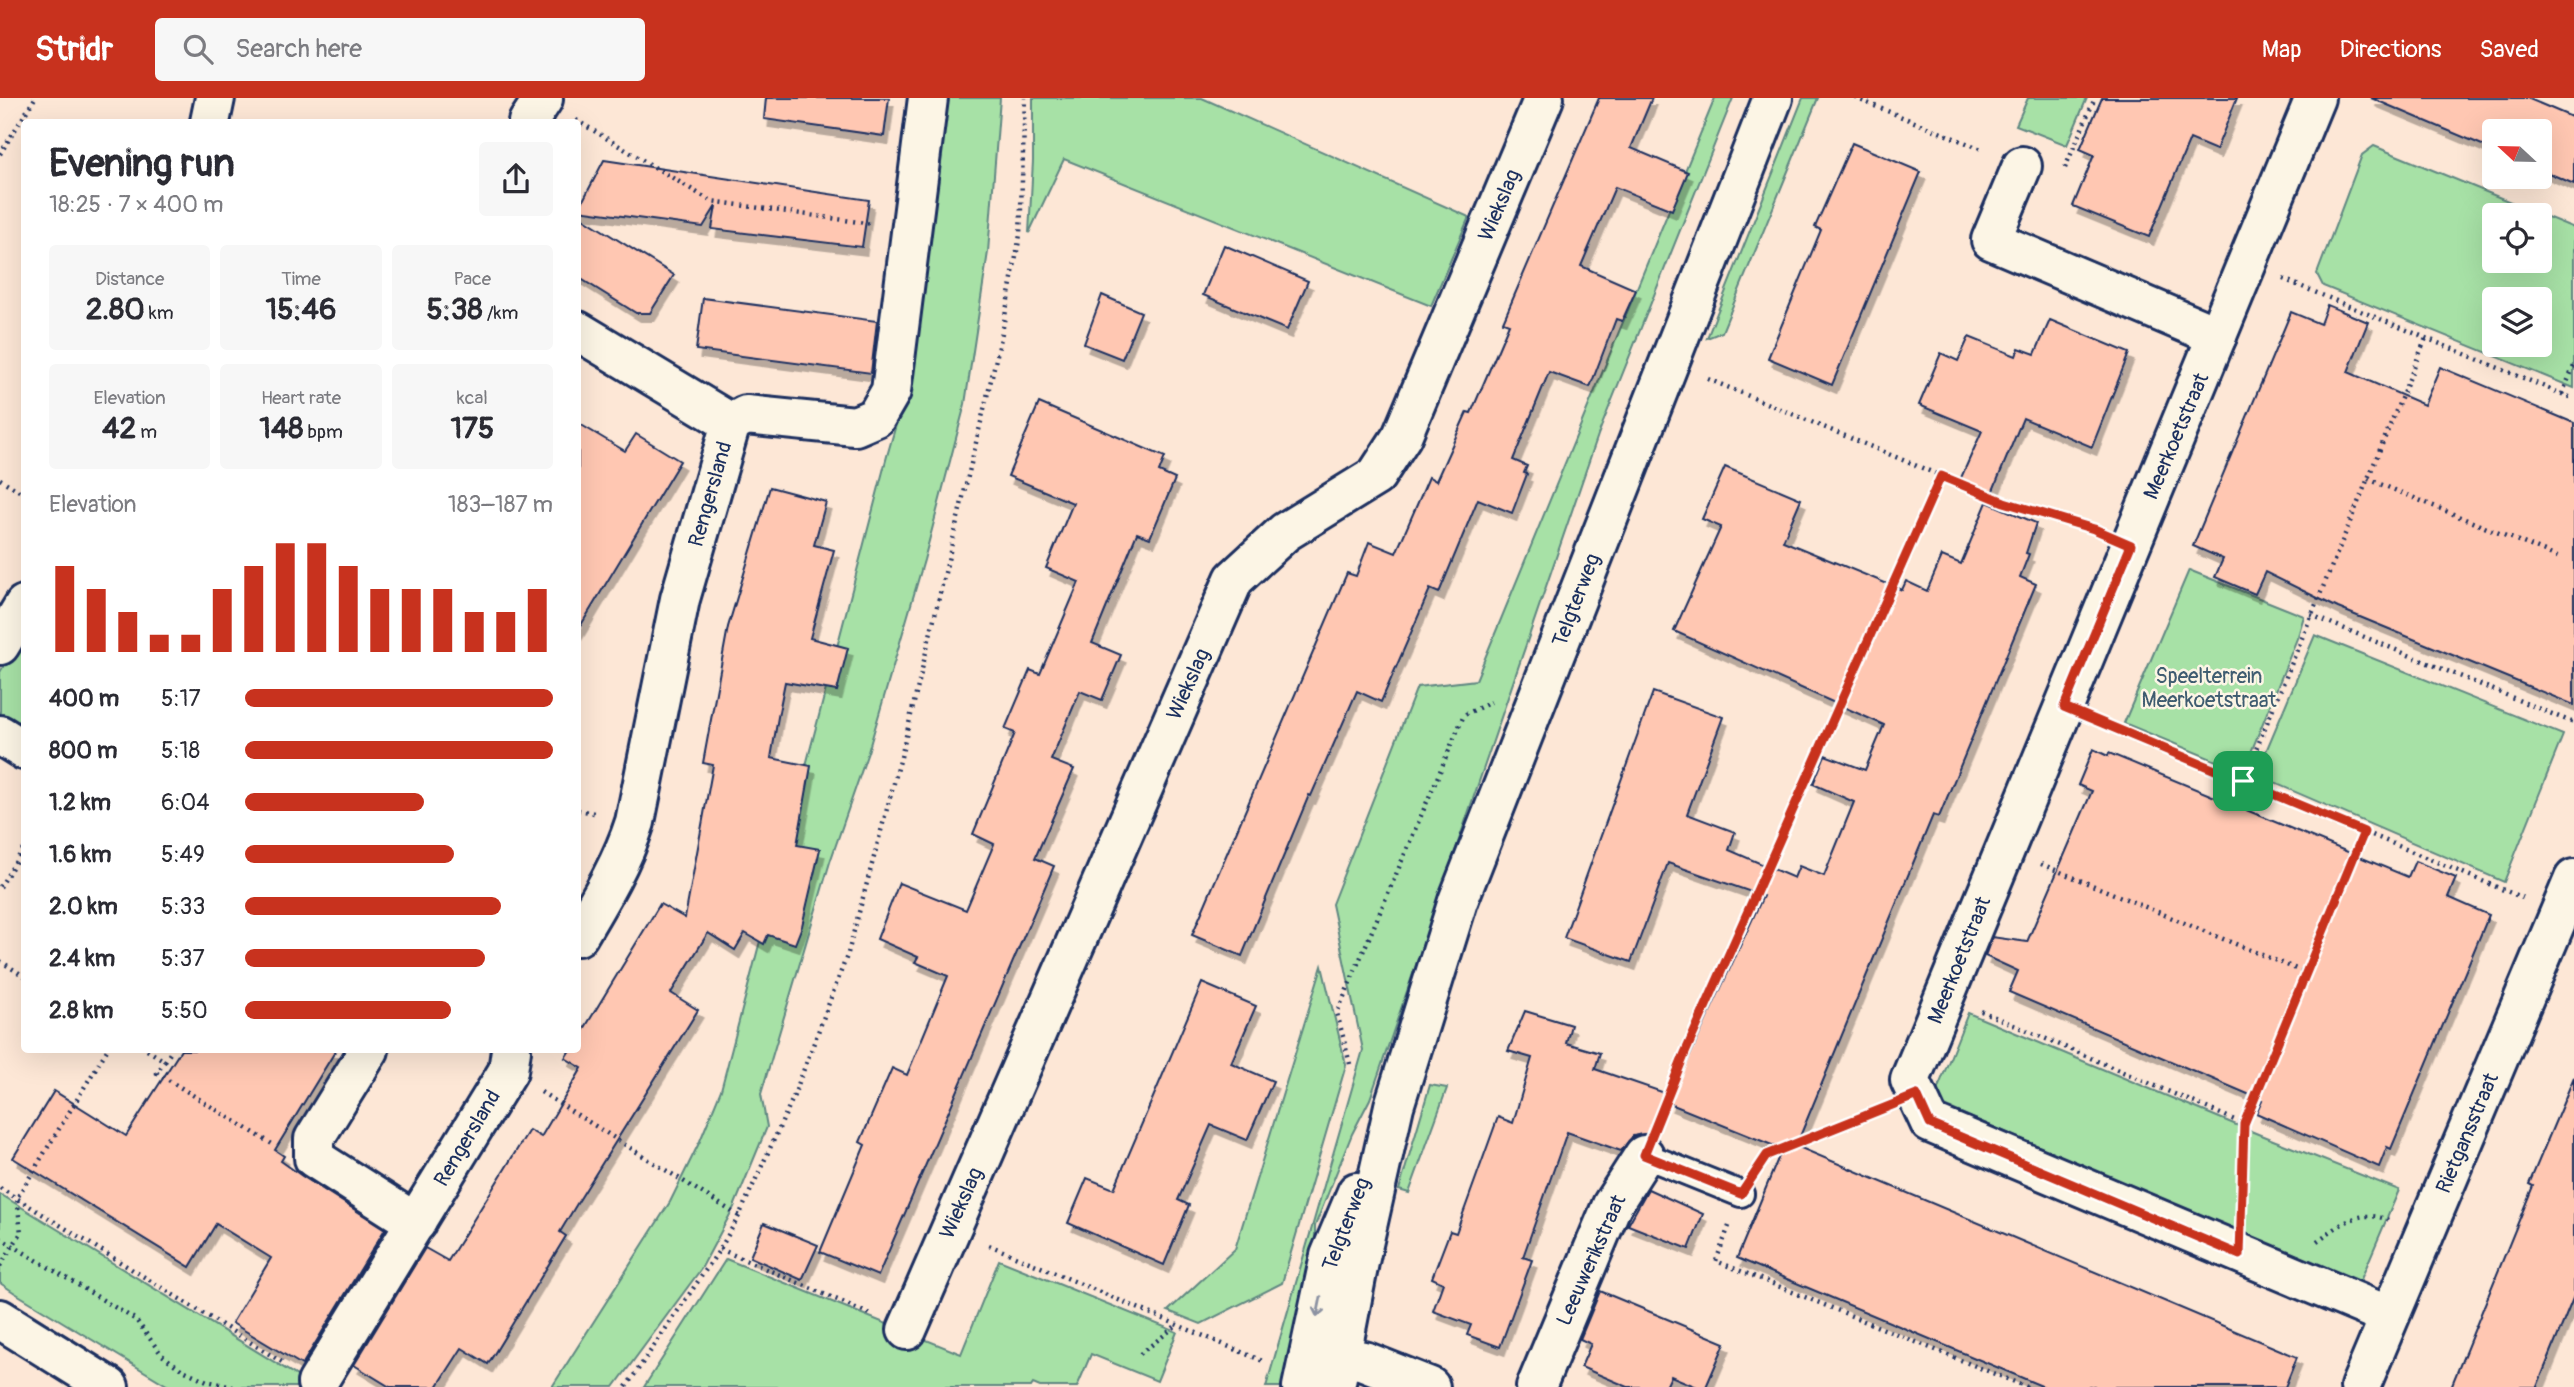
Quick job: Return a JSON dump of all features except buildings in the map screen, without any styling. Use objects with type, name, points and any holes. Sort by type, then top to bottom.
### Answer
[{"type":"street","points":[[211,119],[215,98]]},
{"type":"street","name":"Rengersland","points":[[581,931],[627,848],[635,822],[680,599],[731,423],[746,415],[855,426],[876,417],[891,391],[928,98]]},
{"type":"street","name":"Wiekslag","points":[[907,1329],[1234,579],[1285,532],[1376,476],[1402,436],[1544,98]]},
{"type":"street","name":"Telgterweg","points":[[1303,1387],[1329,1365],[1330,1256],[1394,1107],[1458,901],[1773,98]]},
{"type":"street","name":"Meerkoetstraat","points":[[2315,98],[1910,1080],[1930,1124],[2389,1317]]},
{"type":"street","points":[[2022,166],[1991,240],[2217,336]]},
{"type":"street","points":[[581,333],[731,423]]},
{"type":"street","points":[[0,645],[21,610]]},
{"type":"street","name":"Rietgansstraat","points":[[2360,1387],[2574,879]]},
{"type":"street","points":[[367,1053],[314,1139],[314,1158],[416,1223]]},
{"type":"street","name":"Rengersland","points":[[317,1383],[416,1223],[509,1060]]},
{"type":"street","name":"Leeuwerikstraat","points":[[1536,1387],[1612,1205],[1644,1155]]},
{"type":"street","points":[[0,1319],[109,1387]]},
{"type":"street","points":[[1329,1365],[1364,1361],[1430,1387]]},
{"type":"lane","points":[[1644,1155],[1741,1194]]},
{"type":"path","points":[[22,119],[35,98]]},
{"type":"path","points":[[626,1387],[720,1249],[739,1216],[793,1098],[848,953],[901,757],[1008,300],[1020,235],[1025,98]]},
{"type":"path","points":[[1855,98],[2059,181],[2095,98]]},
{"type":"path","points":[[0,154],[21,120]]},
{"type":"path","points":[[581,134],[710,201],[913,230]]},
{"type":"path","points":[[2247,264],[2574,399]]},
{"type":"path","points":[[2243,781],[2426,338]]},
{"type":"path","points":[[1669,362],[2004,502],[2094,529],[2131,545]]},
{"type":"path","points":[[2562,394],[2574,366]]},
{"type":"path","points":[[1644,1155],[1685,1053],[1941,476]]},
{"type":"path","points":[[2368,479],[2562,559]]},
{"type":"path","points":[[0,480],[21,493]]},
{"type":"path","points":[[2311,615],[2574,723]]},
{"type":"path","points":[[1350,1064],[1337,1013],[1464,715],[1498,698]]},
{"type":"path","points":[[2064,707],[2559,914]]},
{"type":"path","points":[[2240,1255],[2244,1124],[2364,832]]},
{"type":"path","points":[[2005,849],[2306,973]]},
{"type":"path","points":[[0,887],[21,853]]},
{"type":"path","points":[[0,961],[21,973]]},
{"type":"path","points":[[1945,996],[2244,1124]]},
{"type":"path","points":[[0,1266],[21,1233],[17,1198],[105,1053]]},
{"type":"path","points":[[152,1053],[165,1061]]},
{"type":"path","points":[[170,1053],[157,1073],[286,1153],[314,1151]]},
{"type":"path","points":[[509,1060],[739,1216]]},
{"type":"path","points":[[1917,1095],[1767,1155],[1741,1194],[1716,1261],[2026,1387]]},
{"type":"path","points":[[0,1188],[317,1383]]},
{"type":"path","points":[[2300,1280],[2317,1241],[2350,1219],[2377,1216],[2424,1235]]},
{"type":"path","points":[[950,1228],[1267,1363]]},
{"type":"path","points":[[0,1238],[136,1320],[162,1355],[181,1368],[207,1381],[233,1387]]},
{"type":"path","points":[[720,1249],[907,1329]]},
{"type":"path","points":[[1140,1354],[1178,1325]]},
{"type":"green space","points":[[940,98],[1000,98],[988,252],[965,404],[924,560],[868,752],[830,862],[761,1094],[767,1127],[734,1207],[701,1269],[614,1387],[552,1387],[670,1202],[721,1090],[912,369]]},
{"type":"green space","points":[[1033,98],[1202,98],[1469,217],[1431,306],[1064,159],[1029,233]]},
{"type":"green space","points":[[1715,98],[1733,98],[1598,435],[1370,1099],[1352,1134],[1315,1226],[1315,1240],[1282,1387],[1266,1387],[1363,1050],[1332,904],[1417,687],[1476,680]]},
{"type":"green space","points":[[1803,98],[1818,98],[1722,332],[1707,338]]},
{"type":"green space","points":[[2028,98],[2087,98],[2067,145],[2016,125]]},
{"type":"green space","points":[[2374,146],[2513,203],[2482,203],[2482,273],[2552,273],[2552,219],[2574,228],[2574,388],[2498,357],[2552,357],[2552,287],[2482,287],[2482,351],[2323,286],[2317,274],[2362,155]]},
{"type":"green space","name":"Speelterrein Meerkoetstraat","points":[[2189,570],[2304,616],[2243,772],[2124,723]]},
{"type":"green space","points":[[2315,635],[2563,735],[2504,882],[2256,775]]},
{"type":"green space","points":[[21,637],[21,727],[0,714],[0,672]]},
{"type":"green space","points":[[1322,966],[1346,1065],[1282,1283],[1201,1324],[1168,1311],[1235,1249]]},
{"type":"green space","points":[[1968,1013],[2399,1190],[2359,1284],[1933,1101]]},
{"type":"green space","points":[[1430,1085],[1447,1088],[1409,1193],[1399,1190]]},
{"type":"green space","points":[[0,1194],[315,1387],[170,1387],[15,1293],[0,1283]]},
{"type":"green space","points":[[726,1259],[961,1354],[999,1260],[1177,1332],[1157,1381],[1091,1354],[1077,1387],[1040,1387],[1033,1384],[1031,1387],[644,1387]]},
{"type":"route","points":[[1941,476],[2004,502],[2094,529],[2131,545],[2064,707],[2243,781],[2364,832],[2244,1124],[2240,1255],[1930,1124],[1917,1095],[1767,1155],[1741,1194],[1644,1155],[1685,1053],[1941,476]]}]
